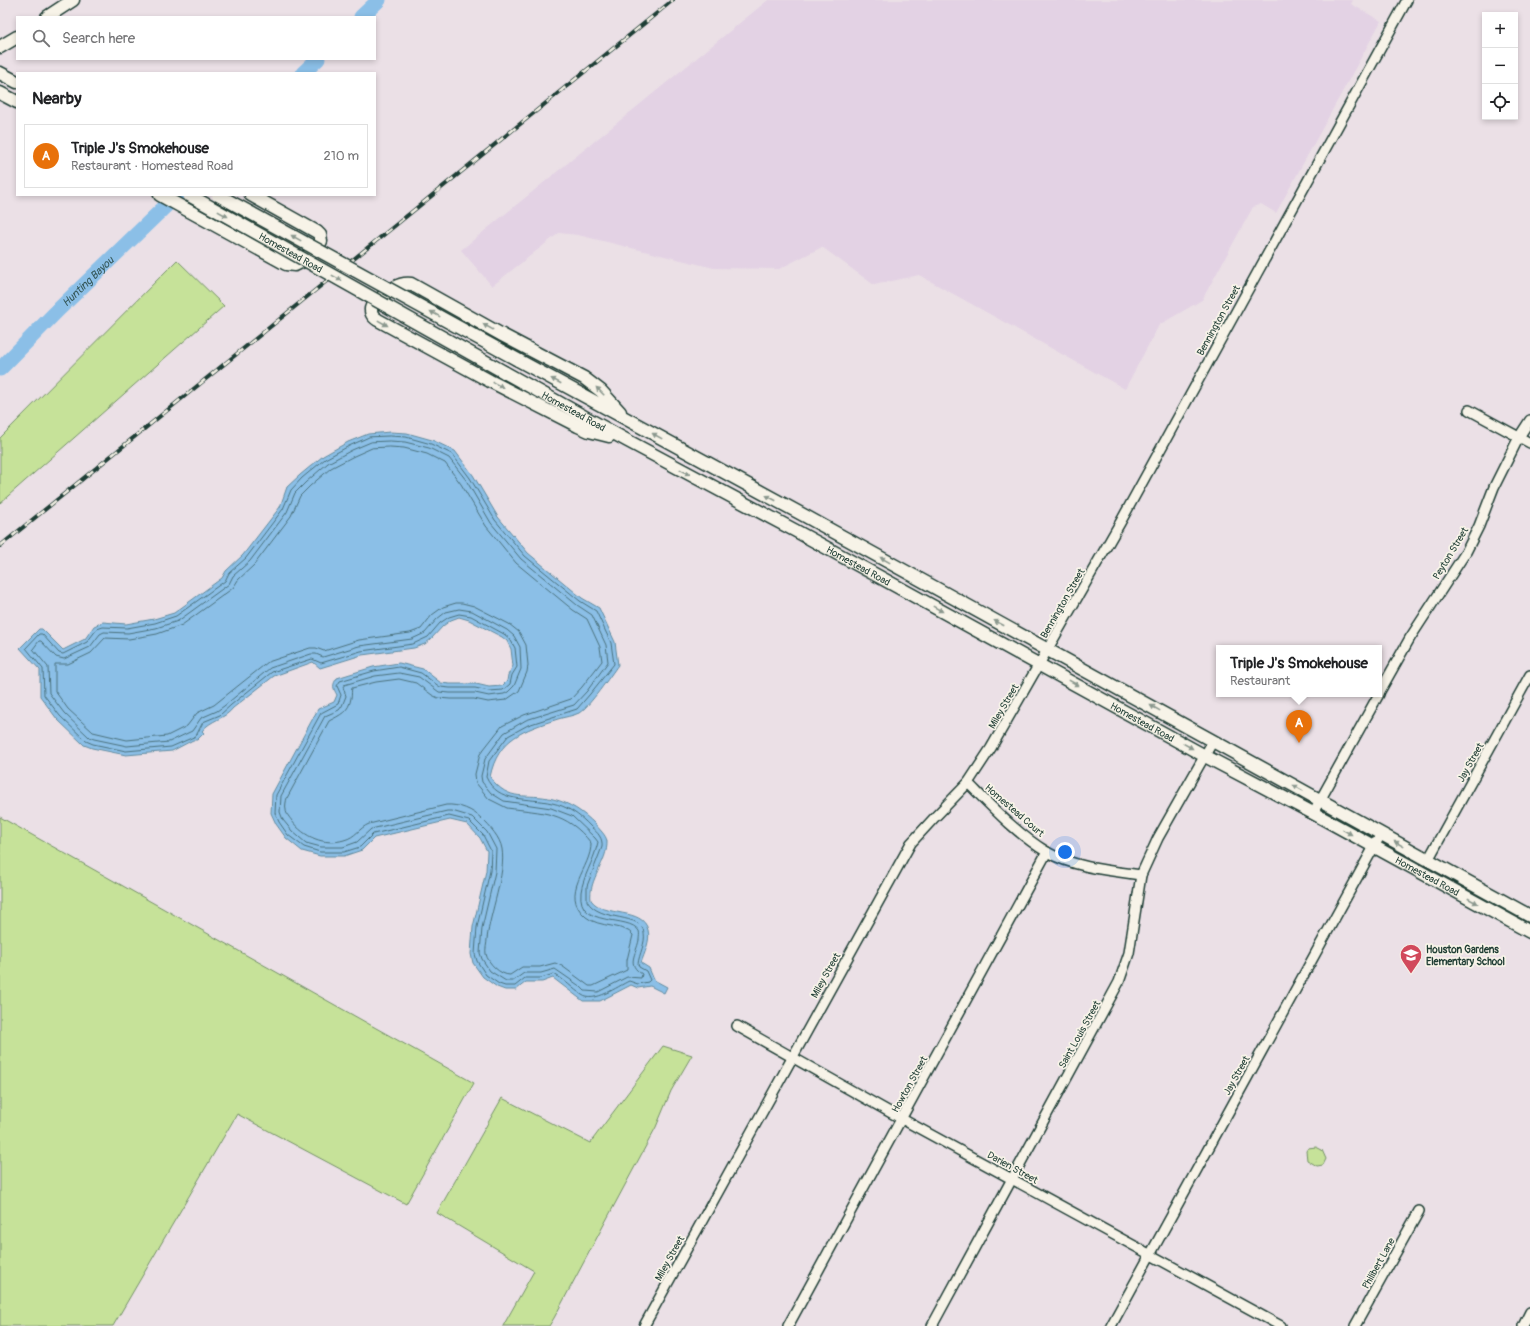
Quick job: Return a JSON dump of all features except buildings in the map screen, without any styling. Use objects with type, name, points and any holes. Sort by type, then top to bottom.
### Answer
[{"type":"main road","points":[[49,16],[73,0]]},
{"type":"main road","points":[[0,47],[16,38]]},
{"type":"main road","points":[[0,73],[16,81]]},
{"type":"main road","points":[[0,93],[16,101]]},
{"type":"main road","points":[[162,196],[286,264],[295,265],[301,262],[319,245],[321,241],[320,235],[316,232],[253,196]]},
{"type":"main road","name":"Homestead Road","points":[[191,196],[626,440],[1530,932]]},
{"type":"main road","name":"Homestead Road","points":[[220,196],[1530,916]]},
{"type":"main road","points":[[626,440],[589,431],[490,381],[378,320],[373,316],[371,308],[398,285],[404,283],[412,284],[504,336],[588,380],[601,391],[627,419]]},
{"type":"street","name":"Bennington Street","points":[[1048,650],[1120,523],[1407,0]]},
{"type":"street","points":[[1469,410],[1530,443]]},
{"type":"street","name":"Peyton Street","points":[[1382,689],[1410,638],[1466,552],[1479,526],[1494,487],[1519,437],[1530,420]]},
{"type":"street","name":"Miley Street","points":[[644,1326],[911,843],[968,783],[991,748],[1048,650]]},
{"type":"street","name":"Jay Street","points":[[1428,860],[1530,675]]},
{"type":"street","name":"Peyton Street","points":[[1313,813],[1377,697]]},
{"type":"street","name":"Saint Louis Street","points":[[932,1326],[1119,982],[1129,953],[1141,875],[1158,838],[1213,741]]},
{"type":"street","name":"Homestead Court","points":[[968,783],[1013,826],[1047,852],[1092,868],[1141,875]]},
{"type":"street","name":"Jay Street","points":[[1111,1326],[1381,834]]},
{"type":"street","name":"Howton Street","points":[[788,1326],[1047,852]]},
{"type":"street","name":"Darien Street","points":[[737,1026],[902,1119],[1281,1326]]},
{"type":"street","name":"Philibert Lane","points":[[1355,1326],[1419,1211]]},
{"type":"street","points":[[1522,1326],[1530,1312]]},
{"type":"shaded area","points":[[768,0],[1353,0],[1351,4],[1381,21],[1276,213],[1261,204],[1253,207],[1202,300],[1159,325],[1125,389],[919,275],[874,285],[822,247],[779,269],[714,268],[578,235],[559,233],[492,286],[461,250]]},
{"type":"green space","points":[[177,260],[224,306],[0,503],[0,438]]},
{"type":"green space","points":[[0,817],[474,1083],[406,1204],[237,1114],[113,1326],[0,1326]]},
{"type":"green space","points":[[663,1046],[692,1055],[671,1091],[656,1127],[554,1318],[549,1326],[503,1326],[534,1271],[437,1213],[502,1098],[590,1143]]},
{"type":"green space","points":[[1316,1147],[1322,1150],[1326,1159],[1323,1165],[1317,1166],[1307,1160],[1306,1151],[1308,1148]]},
{"type":"water","points":[[390,432],[407,433],[432,440],[455,451],[473,475],[498,517],[528,553],[582,598],[599,608],[615,642],[618,665],[594,698],[579,713],[534,727],[506,744],[499,753],[490,777],[504,791],[512,794],[553,799],[576,808],[602,832],[607,841],[606,849],[592,885],[591,900],[597,906],[631,915],[639,918],[645,923],[649,938],[641,963],[649,968],[654,980],[667,987],[664,993],[650,986],[638,988],[631,985],[600,1001],[583,1001],[553,978],[542,982],[526,982],[516,990],[505,990],[497,987],[483,977],[473,963],[471,954],[473,927],[486,871],[487,851],[480,838],[467,824],[450,820],[374,838],[362,850],[344,856],[320,856],[302,851],[286,838],[276,824],[271,813],[272,794],[318,709],[334,702],[337,695],[334,688],[334,683],[337,678],[373,667],[399,663],[423,669],[441,683],[476,684],[489,687],[502,686],[507,681],[508,675],[513,666],[511,649],[507,641],[469,620],[459,617],[451,620],[425,644],[414,648],[362,655],[320,668],[313,662],[274,676],[226,715],[205,727],[202,731],[204,733],[197,740],[193,740],[172,751],[126,755],[84,745],[57,719],[40,696],[40,670],[20,648],[39,629],[42,629],[63,650],[85,639],[94,626],[103,622],[126,624],[154,619],[174,613],[222,578],[226,571],[243,555],[280,507],[287,487],[300,475],[323,456],[348,442],[368,434]]},
{"type":"waterway","name":"Hunting Bayou","points":[[362,16],[379,0]]},
{"type":"waterway","name":"Hunting Bayou","points":[[304,72],[317,60]]},
{"type":"waterway","name":"Hunting Bayou","points":[[0,369],[59,309],[176,196]]},
{"type":"railway","points":[[0,546],[673,0]]},
{"type":"place","name":"Triple J's Smokehouse","points":[[1299,743]]},
{"type":"place","name":"Houston Gardens Elementary School","points":[[1411,974]]}]
